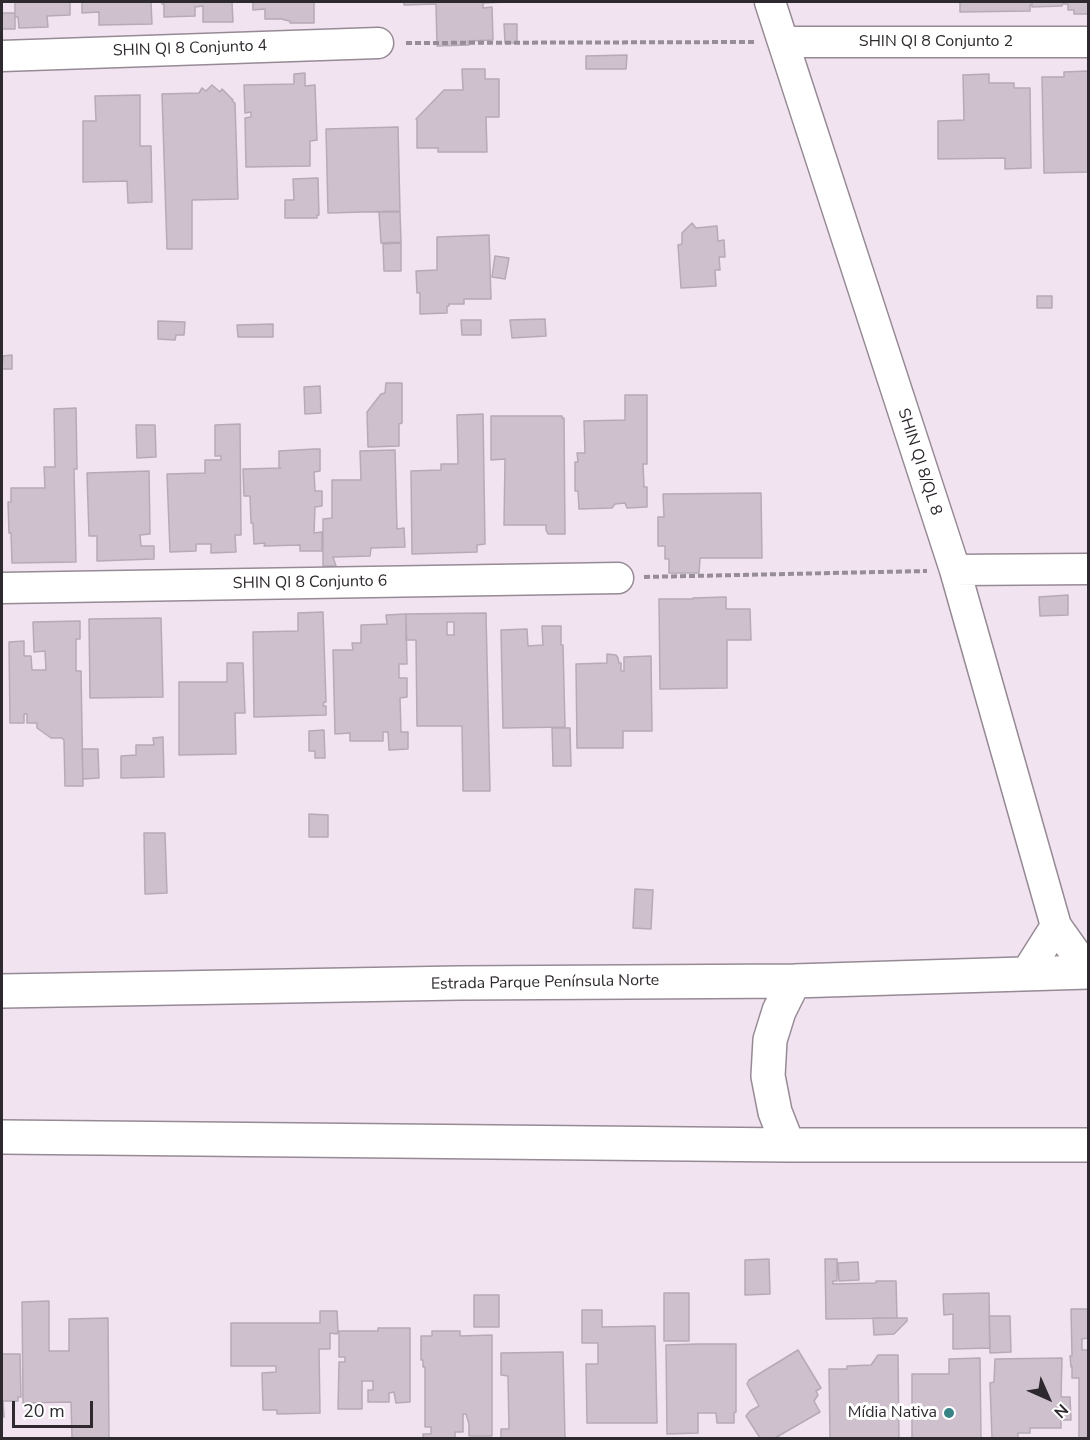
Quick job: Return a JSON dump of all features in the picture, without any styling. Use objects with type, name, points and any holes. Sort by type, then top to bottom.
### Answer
[{"type":"main road","name":"Estrada Parque Península Norte","points":[[2,991],[436,983],[794,981],[1089,971]]},
{"type":"main road","points":[[788,1145],[775,1113],[768,1076],[770,1040],[778,1011],[794,981]]},
{"type":"main road","points":[[2,1137],[788,1145],[1089,1145]]},
{"type":"street","name":"SHIN QI 8/QL 8","points":[[770,2],[955,570],[1056,926],[1089,971]]},
{"type":"street","name":"SHIN QI 8 Conjunto 2","points":[[783,42],[1089,42]]},
{"type":"street","name":"SHIN QI 8 Conjunto 4","points":[[2,56],[378,43]]},
{"type":"street","points":[[955,570],[1089,569]]},
{"type":"street","name":"SHIN QI 8 Conjunto 6","points":[[2,588],[618,578]]},
{"type":"street","points":[[1024,975],[1056,926]]},
{"type":"path","points":[[378,43],[783,42]]},
{"type":"path","points":[[618,578],[955,570]]},
{"type":"building","points":[[15,2],[70,2],[70,15],[47,16],[48,27],[19,28],[18,17],[15,17]]},
{"type":"building","points":[[82,2],[151,2],[152,24],[99,25],[99,12],[82,13]]},
{"type":"building","points":[[162,2],[232,2],[233,22],[203,22],[203,6],[195,7],[195,16],[164,17]]},
{"type":"building","points":[[253,2],[314,2],[314,23],[290,23],[282,19],[265,19],[265,9],[253,10]]},
{"type":"building","points":[[404,2],[509,2],[483,3],[483,8],[492,7],[493,40],[468,41],[469,45],[437,46],[436,4],[404,5]]},
{"type":"building","points":[[960,2],[1032,2],[1032,5],[1030,5],[1030,11],[960,12]]},
{"type":"building","points":[[1032,2],[1088,2],[1088,14],[1074,14],[1074,10],[1068,10],[1068,4],[1032,7]]},
{"type":"building","points":[[2,13],[15,13],[15,29],[2,29]]},
{"type":"building","points":[[504,24],[517,24],[517,43],[505,43]]},
{"type":"building","points":[[627,55],[626,69],[586,69],[586,56]]},
{"type":"building","points":[[462,69],[485,69],[485,79],[499,79],[499,117],[486,117],[487,152],[438,152],[438,148],[417,148],[416,119],[444,90],[463,90]]},
{"type":"building","points":[[1088,71],[1088,172],[1044,173],[1042,77],[1064,77],[1064,72]]},
{"type":"building","points":[[305,73],[305,86],[315,85],[317,140],[310,141],[310,166],[246,167],[245,118],[251,117],[251,112],[245,113],[244,85],[294,84],[294,74]]},
{"type":"building","points":[[989,74],[989,83],[1014,83],[1014,88],[1030,88],[1031,168],[1005,169],[1005,158],[938,159],[938,121],[964,120],[963,75]]},
{"type":"building","points":[[212,85],[220,92],[222,89],[235,103],[238,199],[192,200],[192,249],[167,249],[162,94],[199,93],[202,88],[206,91]]},
{"type":"building","points":[[140,95],[140,146],[151,146],[152,202],[128,203],[127,181],[83,182],[83,121],[96,121],[95,96]]},
{"type":"building","points":[[398,127],[400,211],[328,213],[326,129]]},
{"type":"building","points":[[318,178],[319,215],[317,218],[285,218],[285,200],[294,200],[293,179]]},
{"type":"building","points":[[379,212],[400,212],[401,242],[381,243]]},
{"type":"building","points":[[692,223],[696,228],[717,226],[718,241],[724,240],[725,257],[719,257],[720,270],[715,270],[716,286],[681,288],[678,245],[682,244],[682,233]]},
{"type":"building","points":[[489,235],[491,299],[464,299],[464,304],[449,304],[447,313],[420,314],[420,293],[417,293],[416,271],[437,270],[437,237]]},
{"type":"building","points":[[401,243],[401,271],[384,271],[383,244]]},
{"type":"building","points":[[495,256],[509,258],[505,279],[492,277]]},
{"type":"building","points":[[1037,296],[1052,296],[1052,308],[1037,308]]},
{"type":"building","points":[[545,319],[546,336],[512,338],[510,320]]},
{"type":"building","points":[[461,320],[481,320],[481,335],[462,335]]},
{"type":"building","points":[[158,321],[185,322],[184,335],[176,335],[175,340],[158,339]]},
{"type":"building","points":[[273,324],[273,337],[238,337],[237,325]]},
{"type":"building","points":[[12,355],[12,369],[2,369],[3,356]]},
{"type":"building","points":[[386,383],[402,383],[402,423],[399,424],[399,446],[368,447],[367,412],[381,394],[385,393]]},
{"type":"building","points":[[320,386],[321,413],[305,414],[304,387]]},
{"type":"building","points":[[625,395],[647,395],[647,464],[643,464],[644,487],[647,487],[647,507],[627,508],[625,503],[615,504],[612,508],[579,509],[578,491],[575,491],[575,462],[578,462],[577,453],[585,453],[584,421],[625,420]]},
{"type":"building","points":[[76,408],[77,469],[74,469],[76,562],[12,563],[8,502],[11,502],[11,488],[45,488],[44,467],[55,467],[54,409]]},
{"type":"building","points":[[483,414],[485,544],[477,545],[477,552],[412,554],[411,471],[441,470],[441,464],[458,464],[457,415]]},
{"type":"building","points":[[491,416],[562,416],[564,418],[565,534],[548,534],[546,525],[504,525],[505,459],[491,460]]},
{"type":"building","points":[[240,424],[241,535],[235,535],[236,552],[211,553],[211,544],[196,544],[196,551],[170,552],[167,474],[205,473],[205,460],[221,460],[221,456],[215,456],[215,425]]},
{"type":"building","points":[[136,425],[155,425],[156,457],[137,458]]},
{"type":"building","points":[[320,449],[320,471],[314,472],[315,491],[322,491],[322,506],[315,507],[314,533],[322,532],[322,551],[300,551],[300,545],[254,544],[250,496],[244,496],[243,469],[281,468],[279,468],[279,451]]},
{"type":"building","points":[[395,450],[397,529],[404,528],[405,547],[371,548],[370,556],[333,557],[336,566],[323,566],[323,519],[332,518],[332,480],[361,480],[360,451]]},
{"type":"building","points":[[149,471],[150,534],[140,535],[141,546],[154,546],[154,559],[97,561],[97,536],[89,536],[87,473]]},
{"type":"building","points":[[761,493],[762,558],[700,558],[699,573],[669,573],[669,559],[665,559],[665,546],[658,546],[658,517],[664,517],[663,494]]},
{"type":"building","points":[[1068,595],[1068,615],[1040,616],[1039,597]]},
{"type":"building","points":[[726,597],[726,609],[750,609],[751,640],[727,640],[727,688],[660,689],[659,599]]},
{"type":"building","points":[[323,612],[326,702],[323,706],[326,706],[326,715],[254,717],[253,632],[298,631],[298,613]]},
{"type":"building","points":[[486,613],[490,791],[463,791],[462,726],[417,726],[416,640],[406,640],[406,614]],"holes":[[[447,622],[454,622],[454,635],[447,635]]]},
{"type":"building","points":[[406,614],[407,664],[399,664],[399,678],[407,678],[407,697],[400,698],[401,732],[408,732],[408,749],[389,750],[388,732],[383,732],[383,741],[350,741],[350,733],[335,734],[333,650],[353,650],[352,643],[361,643],[361,625],[387,624],[386,615]]},
{"type":"building","points":[[161,618],[163,697],[90,698],[89,619]]},
{"type":"building","points":[[80,621],[80,639],[76,639],[76,671],[81,671],[83,786],[65,786],[64,740],[51,738],[37,728],[37,723],[27,723],[27,714],[24,714],[24,723],[10,723],[9,642],[24,641],[24,656],[31,656],[32,670],[46,670],[45,651],[34,652],[33,622]]},
{"type":"building","points":[[542,626],[561,626],[565,727],[503,728],[501,630],[527,629],[528,646],[543,645]]},
{"type":"building","points":[[607,654],[616,655],[621,663],[621,671],[624,671],[624,657],[651,656],[652,731],[623,731],[623,748],[577,748],[576,664],[607,663]]},
{"type":"building","points":[[227,663],[243,663],[245,713],[235,713],[236,754],[179,755],[179,682],[227,682]]},
{"type":"building","points":[[552,728],[570,728],[571,766],[553,766]]},
{"type":"building","points":[[324,730],[325,758],[315,758],[315,751],[309,751],[309,731]]},
{"type":"building","points":[[163,737],[164,777],[121,778],[121,756],[136,755],[136,745],[154,745],[153,738]]},
{"type":"building","points":[[82,749],[98,749],[99,778],[83,779]]},
{"type":"building","points":[[309,814],[328,815],[328,837],[309,837]]},
{"type":"building","points":[[144,833],[165,833],[167,893],[145,894]]},
{"type":"building","points":[[635,889],[653,890],[651,929],[633,928]]},
{"type":"building","points":[[769,1259],[770,1294],[745,1295],[745,1260]]},
{"type":"building","points":[[825,1259],[837,1259],[837,1281],[833,1281],[833,1284],[896,1281],[897,1318],[826,1319]]},
{"type":"building","points":[[858,1262],[859,1280],[839,1281],[838,1263]]},
{"type":"building","points":[[664,1293],[689,1293],[689,1341],[664,1341]]},
{"type":"building","points":[[989,1293],[990,1348],[953,1349],[953,1314],[944,1315],[943,1294]]},
{"type":"building","points":[[474,1295],[499,1295],[499,1327],[474,1327]]},
{"type":"building","points":[[49,1301],[49,1351],[69,1351],[69,1319],[108,1318],[109,1438],[72,1438],[71,1402],[23,1403],[22,1302]]},
{"type":"building","points":[[1071,1309],[1088,1309],[1088,1338],[1082,1339],[1082,1350],[1088,1350],[1088,1438],[1079,1438],[1079,1378],[1072,1378],[1070,1356],[1072,1356]]},
{"type":"building","points":[[582,1310],[602,1310],[602,1327],[655,1326],[657,1423],[587,1423],[586,1364],[598,1364],[598,1343],[582,1343]]},
{"type":"building","points":[[320,1311],[337,1311],[338,1331],[337,1334],[330,1333],[330,1349],[319,1349],[320,1413],[277,1414],[277,1410],[263,1410],[262,1373],[276,1372],[276,1366],[231,1366],[231,1323],[320,1323]]},
{"type":"building","points":[[989,1316],[1010,1316],[1011,1352],[990,1353]]},
{"type":"building","points":[[873,1318],[907,1318],[907,1321],[894,1334],[874,1335]]},
{"type":"building","points":[[378,1328],[410,1328],[410,1402],[396,1403],[394,1392],[389,1393],[389,1402],[368,1402],[368,1390],[373,1390],[373,1381],[362,1381],[362,1409],[338,1409],[339,1362],[345,1362],[345,1357],[339,1357],[339,1331],[378,1331]]},
{"type":"building","points":[[432,1331],[460,1331],[460,1336],[492,1335],[492,1436],[469,1436],[469,1424],[466,1414],[463,1414],[463,1432],[455,1432],[455,1438],[423,1438],[423,1434],[431,1434],[431,1427],[425,1427],[425,1367],[421,1360],[421,1336],[432,1336]]},
{"type":"building","points":[[736,1344],[734,1423],[717,1423],[716,1413],[698,1413],[698,1433],[667,1434],[666,1345]]},
{"type":"building","points":[[798,1350],[821,1388],[816,1391],[818,1395],[814,1401],[820,1412],[775,1438],[760,1438],[746,1416],[759,1406],[747,1384],[749,1380]]},
{"type":"building","points":[[563,1352],[565,1438],[501,1438],[501,1429],[509,1429],[508,1376],[501,1375],[501,1353]]},
{"type":"building","points":[[2,1354],[20,1354],[21,1397],[18,1397],[18,1401],[3,1401],[4,1417],[2,1417]]},
{"type":"building","points":[[878,1355],[898,1355],[899,1438],[830,1438],[829,1369],[871,1365]]},
{"type":"building","points":[[980,1358],[981,1438],[912,1438],[912,1374],[949,1374],[949,1359]]},
{"type":"building","points":[[1062,1358],[1061,1397],[1070,1397],[1071,1420],[1061,1420],[1061,1428],[1030,1428],[1030,1433],[1018,1433],[1018,1438],[992,1438],[990,1383],[994,1382],[995,1359]]},
{"type":"place","name":"Mídia Nativa","points":[[949,1413]]}]
